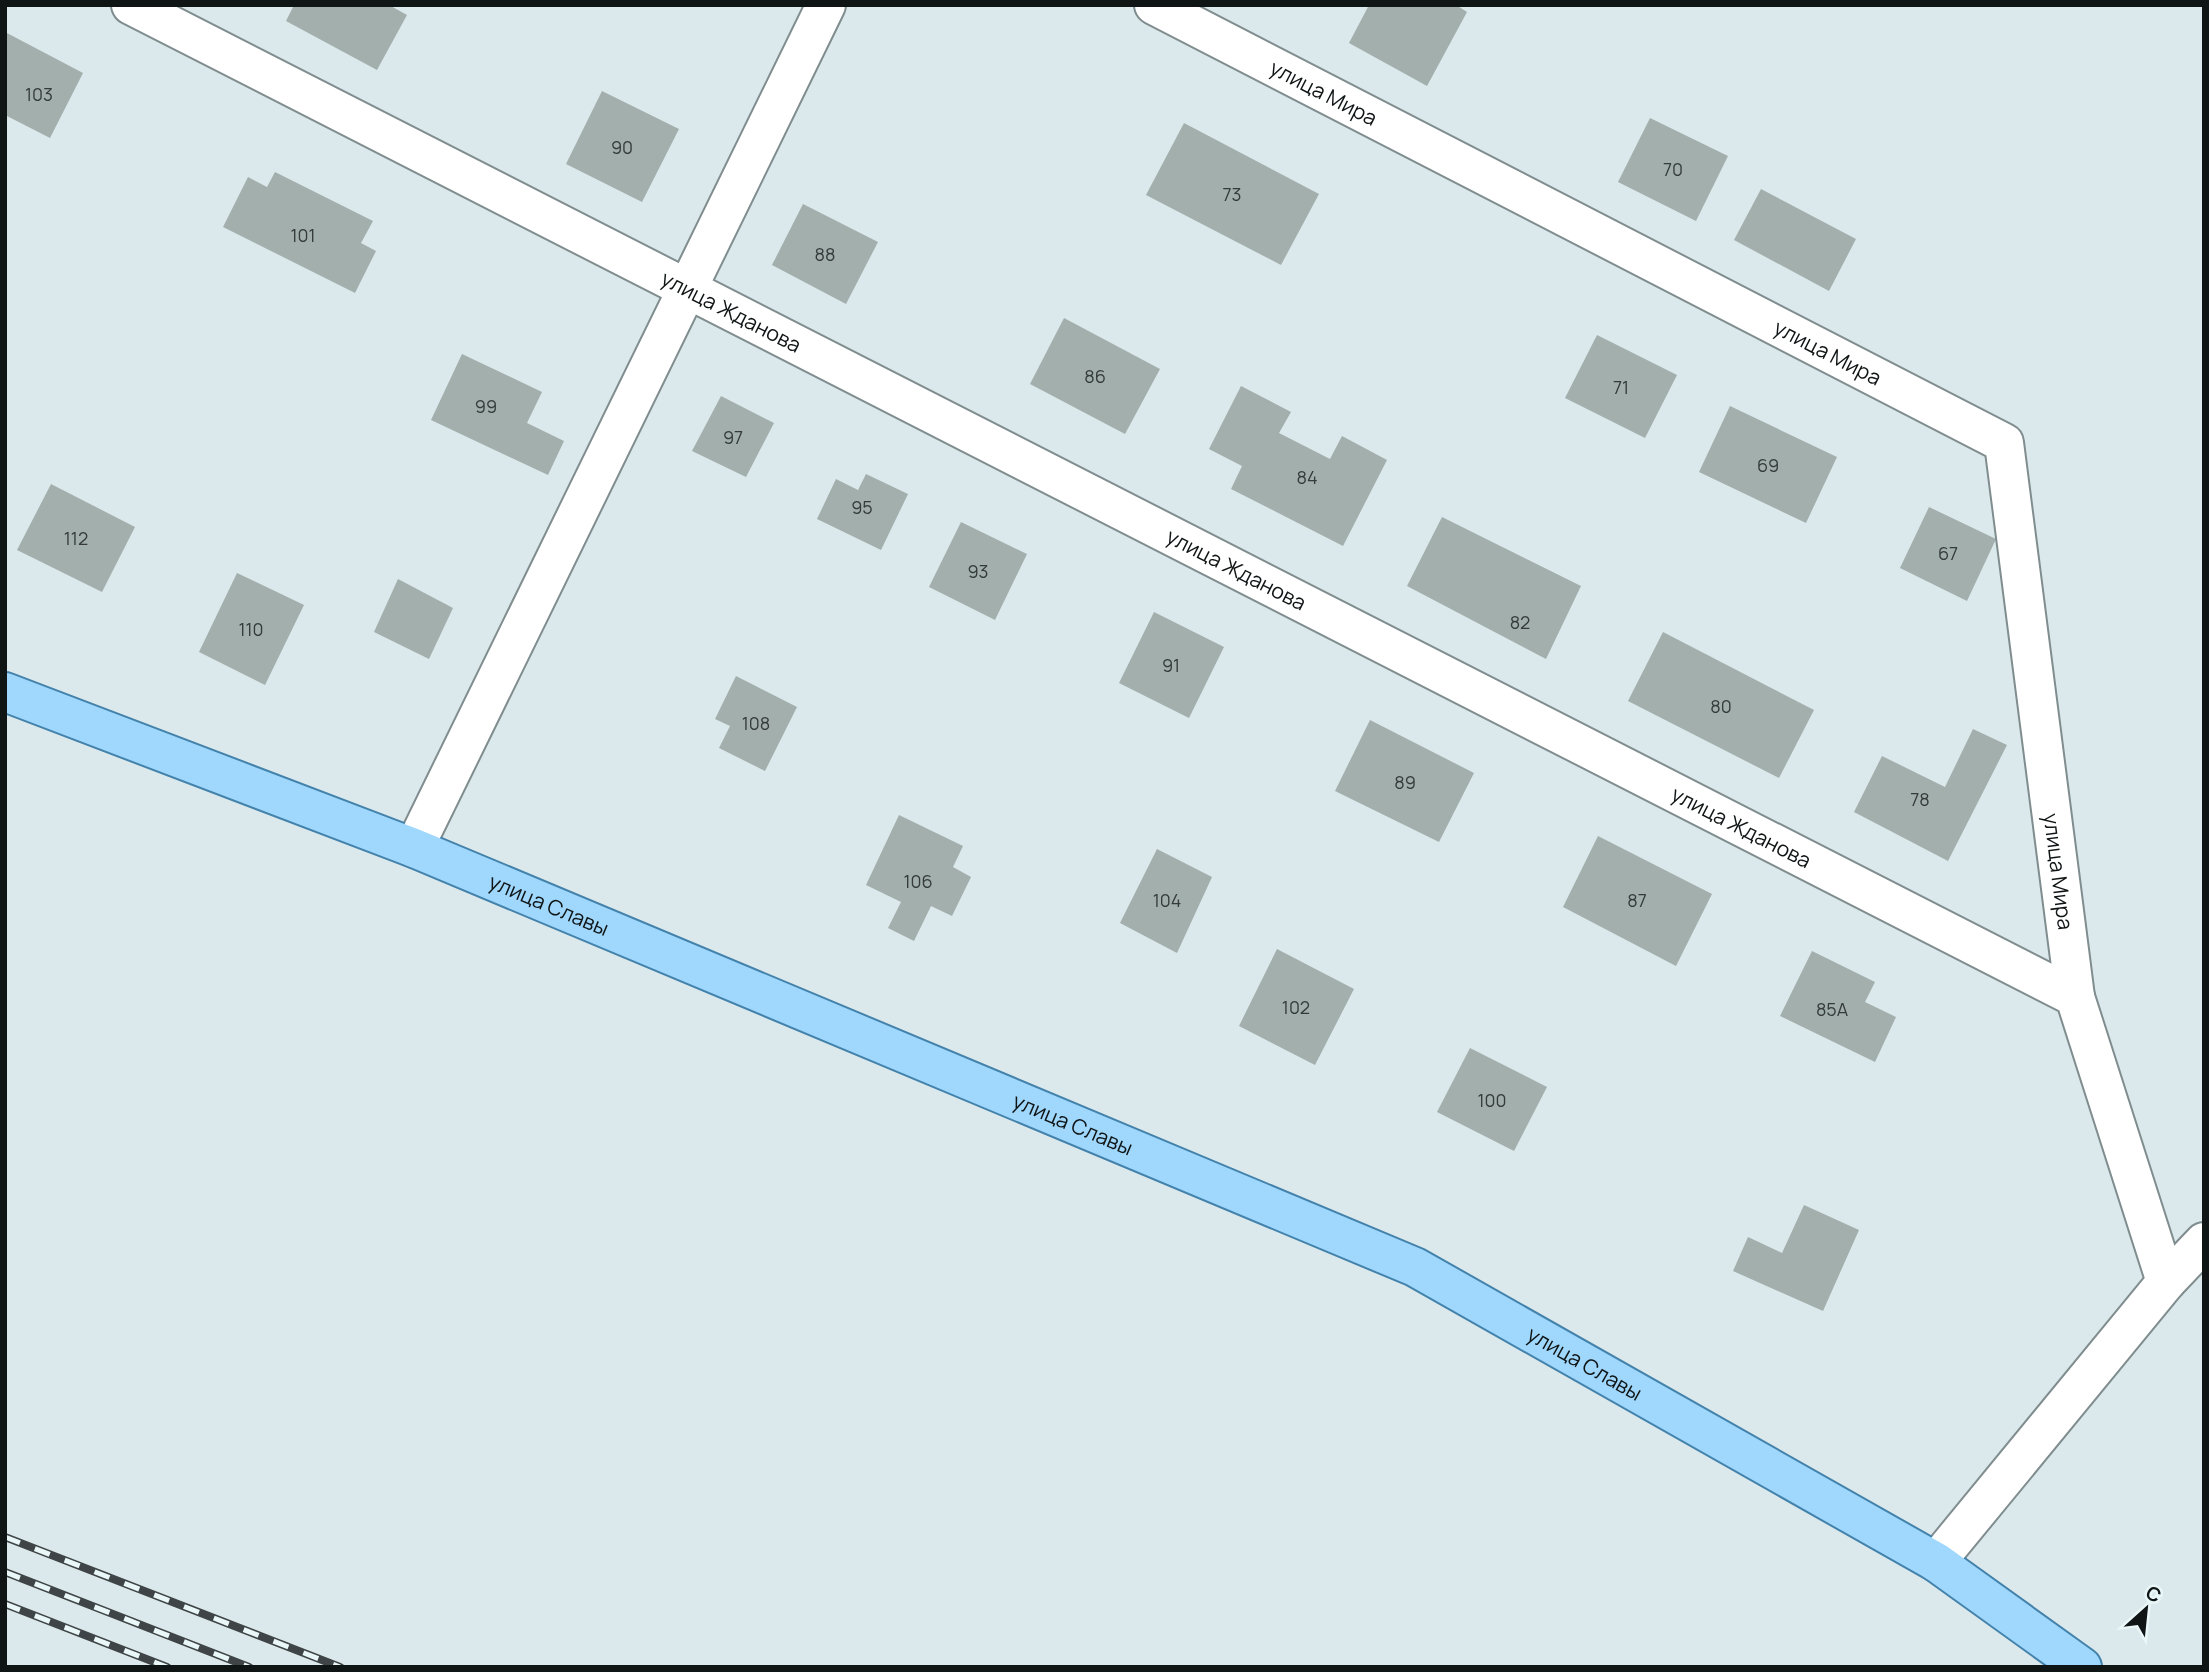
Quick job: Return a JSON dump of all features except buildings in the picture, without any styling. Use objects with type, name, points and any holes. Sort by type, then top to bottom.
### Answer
[{"type":"main road","name":"улица Славы","points":[[5,692],[414,848],[1415,1267],[1936,1562],[2082,1667]]},
{"type":"street","name":"улица Жданова","points":[[131,5],[2075,997]]},
{"type":"street","points":[[414,848],[826,5]]},
{"type":"street","name":"улица Мира","points":[[1154,5],[2004,443],[2075,997]]},
{"type":"street","points":[[2075,997],[2166,1282]]},
{"type":"street","points":[[1936,1562],[2166,1282],[2204,1242]]},
{"type":"railway","points":[[5,1537],[340,1667]]},
{"type":"railway","points":[[5,1572],[249,1667]]},
{"type":"railway","points":[[5,1604],[167,1667]]}]
